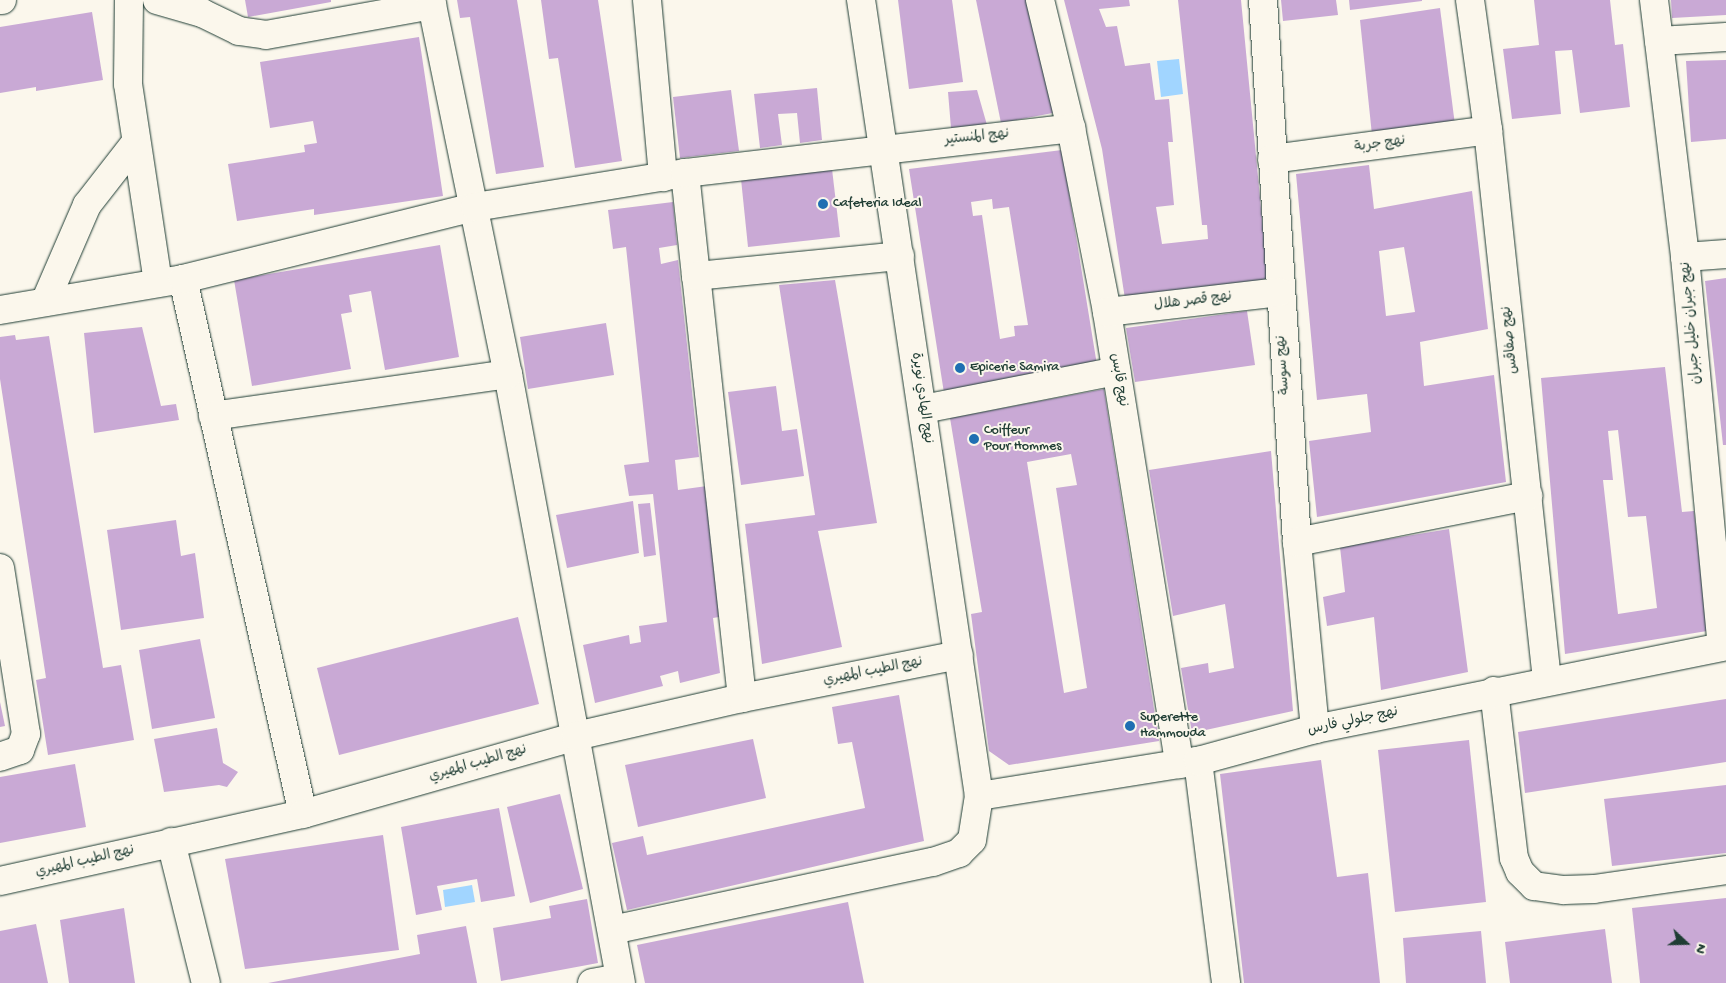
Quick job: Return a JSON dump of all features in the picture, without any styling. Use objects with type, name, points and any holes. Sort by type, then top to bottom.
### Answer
[{"type":"street","points":[[129,0],[128,84],[136,142],[170,281],[214,416],[303,814]]},
{"type":"street","points":[[157,0],[202,13],[239,31],[266,35],[432,3],[508,374],[621,981],[592,983]]},
{"type":"street","points":[[647,0],[674,175],[696,276],[742,698]]},
{"type":"street","name":"نهج الهادي نويرة","points":[[612,930],[933,862],[959,854],[972,840],[979,796],[861,0]]},
{"type":"street","name":"نهج قابس","points":[[1040,0],[1071,128],[1108,312],[1116,371],[1188,762],[1226,983]]},
{"type":"street","name":"نهج سوسة","points":[[1263,0],[1297,542],[1315,729]]},
{"type":"street","name":"نهج صفاقس","points":[[1470,0],[1488,130],[1547,680]]},
{"type":"street","name":"نهج جبران خليل جبران","points":[[1654,0],[1686,257],[1724,646]]},
{"type":"street","points":[[1659,41],[1726,37]]},
{"type":"street","name":"نهج المنستير","points":[[0,310],[170,281],[475,207],[674,175],[883,148],[1071,128]]},
{"type":"street","name":"نهج جربة","points":[[1272,159],[1488,130]]},
{"type":"street","points":[[45,302],[87,205],[136,142]]},
{"type":"street","points":[[1686,257],[1726,254]]},
{"type":"street","points":[[696,276],[900,256]]},
{"type":"street","name":"نهج قصر هلال","points":[[1108,312],[1280,292]]},
{"type":"street","points":[[923,409],[1116,371]]},
{"type":"street","points":[[214,416],[508,374]]},
{"type":"street","points":[[1297,542],[1528,496]]},
{"type":"street","points":[[0,568],[26,734],[20,750],[0,757]]},
{"type":"street","name":"نهج جلولي فارس","points":[[979,796],[1188,762],[1315,729],[1547,680],[1724,646]]},
{"type":"street","name":"نهج الطيب المهيري","points":[[0,881],[303,814],[576,736],[742,698],[959,655]]},
{"type":"street","points":[[1494,691],[1514,858],[1520,872],[1534,886],[1564,890],[1594,889],[1726,870]]},
{"type":"street","points":[[171,842],[206,983]]},
{"type":"water","points":[[1179,59],[1183,94],[1161,97],[1157,61]]},
{"type":"water","points":[[472,885],[475,902],[445,907],[443,890]]},
{"type":"building","points":[[245,0],[331,0],[331,2],[248,17]]},
{"type":"building","points":[[457,0],[517,0],[544,167],[496,174],[470,17],[460,18]]},
{"type":"building","points":[[541,0],[598,0],[622,161],[575,168],[558,58],[549,59]]},
{"type":"building","points":[[898,0],[952,0],[963,82],[909,89]]},
{"type":"building","points":[[976,0],[1026,0],[1058,112],[1001,123]]},
{"type":"building","points":[[1064,0],[1129,0],[1130,6],[1099,9],[1106,27],[1117,26],[1125,66],[1150,63],[1155,100],[1169,99],[1173,142],[1168,142],[1174,205],[1156,207],[1162,244],[1208,239],[1207,225],[1202,225],[1178,0],[1241,0],[1268,281],[1125,299],[1102,149]]},
{"type":"building","points":[[1281,0],[1336,0],[1338,15],[1283,21]]},
{"type":"building","points":[[1349,0],[1422,0],[1422,1],[1350,10]]},
{"type":"building","points":[[1534,0],[1610,0],[1615,45],[1623,44],[1630,107],[1580,113],[1572,50],[1555,51],[1561,114],[1512,119],[1503,49],[1539,45]]},
{"type":"building","points":[[1671,0],[1726,0],[1726,15],[1672,18]]},
{"type":"building","points":[[1440,8],[1455,125],[1372,135],[1360,20]]},
{"type":"building","points":[[92,12],[103,80],[36,91],[36,87],[0,93],[0,27]]},
{"type":"building","points":[[419,37],[443,196],[314,215],[314,209],[237,221],[228,164],[305,152],[304,145],[317,143],[313,121],[270,128],[260,62]]},
{"type":"building","points":[[1726,60],[1726,139],[1691,142],[1686,61]]},
{"type":"building","points":[[817,88],[822,140],[800,143],[797,113],[778,114],[782,145],[760,148],[754,94]]},
{"type":"building","points":[[731,90],[739,151],[680,158],[673,97]]},
{"type":"building","points":[[977,90],[987,125],[951,128],[948,92]]},
{"type":"building","points":[[1062,150],[1097,365],[944,393],[909,169]],"holes":[[[992,199],[993,209],[1009,207],[1028,325],[1014,326],[1015,336],[1000,339],[982,215],[973,216],[971,202]]]},
{"type":"building","points":[[1369,165],[1374,209],[1472,191],[1488,329],[1420,342],[1424,386],[1494,375],[1506,482],[1317,517],[1309,441],[1371,432],[1367,394],[1317,400],[1296,174]],"holes":[[[1404,247],[1415,312],[1386,316],[1379,251]]]},
{"type":"building","points":[[832,169],[840,237],[748,247],[741,179]]},
{"type":"building","points":[[673,202],[677,245],[659,248],[661,264],[678,260],[699,457],[675,460],[678,490],[707,486],[719,617],[713,618],[720,673],[680,683],[678,671],[660,676],[663,686],[595,703],[583,645],[629,635],[630,644],[641,642],[639,626],[667,622],[653,494],[629,496],[624,465],[649,462],[626,247],[613,249],[608,210]]},
{"type":"building","points":[[440,245],[459,357],[385,370],[371,291],[349,295],[352,312],[341,314],[351,369],[252,386],[234,280]]},
{"type":"building","points":[[1726,278],[1726,445],[1723,445],[1705,281]]},
{"type":"building","points":[[835,280],[877,523],[818,531],[842,647],[762,664],[745,524],[815,515],[779,285]]},
{"type":"building","points":[[1247,311],[1255,365],[1135,382],[1126,328]]},
{"type":"building","points":[[606,323],[614,375],[528,389],[520,337]]},
{"type":"building","points":[[142,327],[161,406],[176,404],[179,420],[94,433],[84,333]]},
{"type":"building","points":[[15,335],[16,340],[49,336],[103,668],[121,665],[134,740],[48,755],[36,680],[46,678],[0,379],[0,337]]},
{"type":"building","points":[[1665,367],[1682,512],[1694,511],[1707,631],[1565,654],[1541,378]],"holes":[[[1618,430],[1628,517],[1646,516],[1657,608],[1618,614],[1603,480],[1613,480],[1608,431]]]},
{"type":"building","points":[[776,386],[782,431],[797,429],[804,476],[741,485],[728,392]]},
{"type":"building","points":[[1104,389],[1159,741],[1009,765],[989,751],[971,614],[982,612],[950,418]],"holes":[[[1071,454],[1077,485],[1056,488],[1087,688],[1064,693],[1027,462]]]},
{"type":"building","points":[[1271,451],[1293,711],[1192,733],[1181,668],[1208,663],[1209,673],[1234,668],[1225,604],[1173,616],[1149,470]]},
{"type":"building","points":[[633,501],[639,553],[567,568],[556,515]]},
{"type":"building","points":[[650,503],[656,555],[644,557],[638,504]]},
{"type":"building","points":[[176,520],[181,556],[195,553],[204,618],[121,630],[107,530]]},
{"type":"building","points":[[1449,529],[1468,672],[1381,690],[1374,617],[1327,626],[1323,597],[1345,592],[1340,547]]},
{"type":"building","points":[[518,617],[539,704],[339,755],[317,668]]},
{"type":"building","points":[[200,639],[215,718],[152,729],[139,650]]},
{"type":"building","points":[[899,695],[924,841],[627,910],[612,843],[643,836],[647,855],[865,808],[852,742],[838,744],[832,707]]},
{"type":"building","points":[[1726,699],[1726,762],[1525,793],[1518,732]]},
{"type":"building","points":[[0,702],[5,726],[0,727]]},
{"type":"building","points":[[217,728],[223,763],[238,772],[227,787],[219,785],[164,792],[154,739]]},
{"type":"building","points":[[753,739],[766,798],[638,827],[625,765]]},
{"type":"building","points":[[1469,740],[1486,902],[1395,912],[1378,750]]},
{"type":"building","points":[[1321,760],[1337,877],[1368,873],[1380,983],[1244,983],[1220,774]]},
{"type":"building","points":[[75,764],[86,827],[0,843],[0,777]]},
{"type":"building","points":[[1726,785],[1726,853],[1612,866],[1604,799]]},
{"type":"building","points":[[560,794],[583,889],[530,903],[507,807]]},
{"type":"building","points":[[499,808],[515,896],[481,902],[477,879],[437,886],[442,910],[416,915],[401,827]]},
{"type":"building","points":[[383,835],[399,950],[245,969],[225,859]]},
{"type":"building","points":[[1726,898],[1726,983],[1640,983],[1632,908]]},
{"type":"building","points":[[587,899],[598,963],[501,981],[493,928],[551,918],[549,906]]},
{"type":"building","points":[[848,902],[864,983],[645,983],[637,945]]},
{"type":"building","points":[[124,908],[135,983],[69,983],[60,920]]},
{"type":"building","points":[[36,924],[48,983],[0,983],[0,931]]},
{"type":"building","points":[[466,926],[477,983],[268,983],[420,954],[417,935]]},
{"type":"building","points":[[1605,929],[1612,983],[1510,983],[1505,942]]},
{"type":"building","points":[[1481,931],[1486,983],[1406,983],[1403,938]]},
{"type":"place","name":"Cafeteria Ideal","points":[[823,204]]},
{"type":"place","name":"Epicerie Samira","points":[[960,368]]},
{"type":"place","name":"Coiffeur Pour Hommes","points":[[974,439]]},
{"type":"place","name":"Superette Hammouda","points":[[1130,726]]}]
